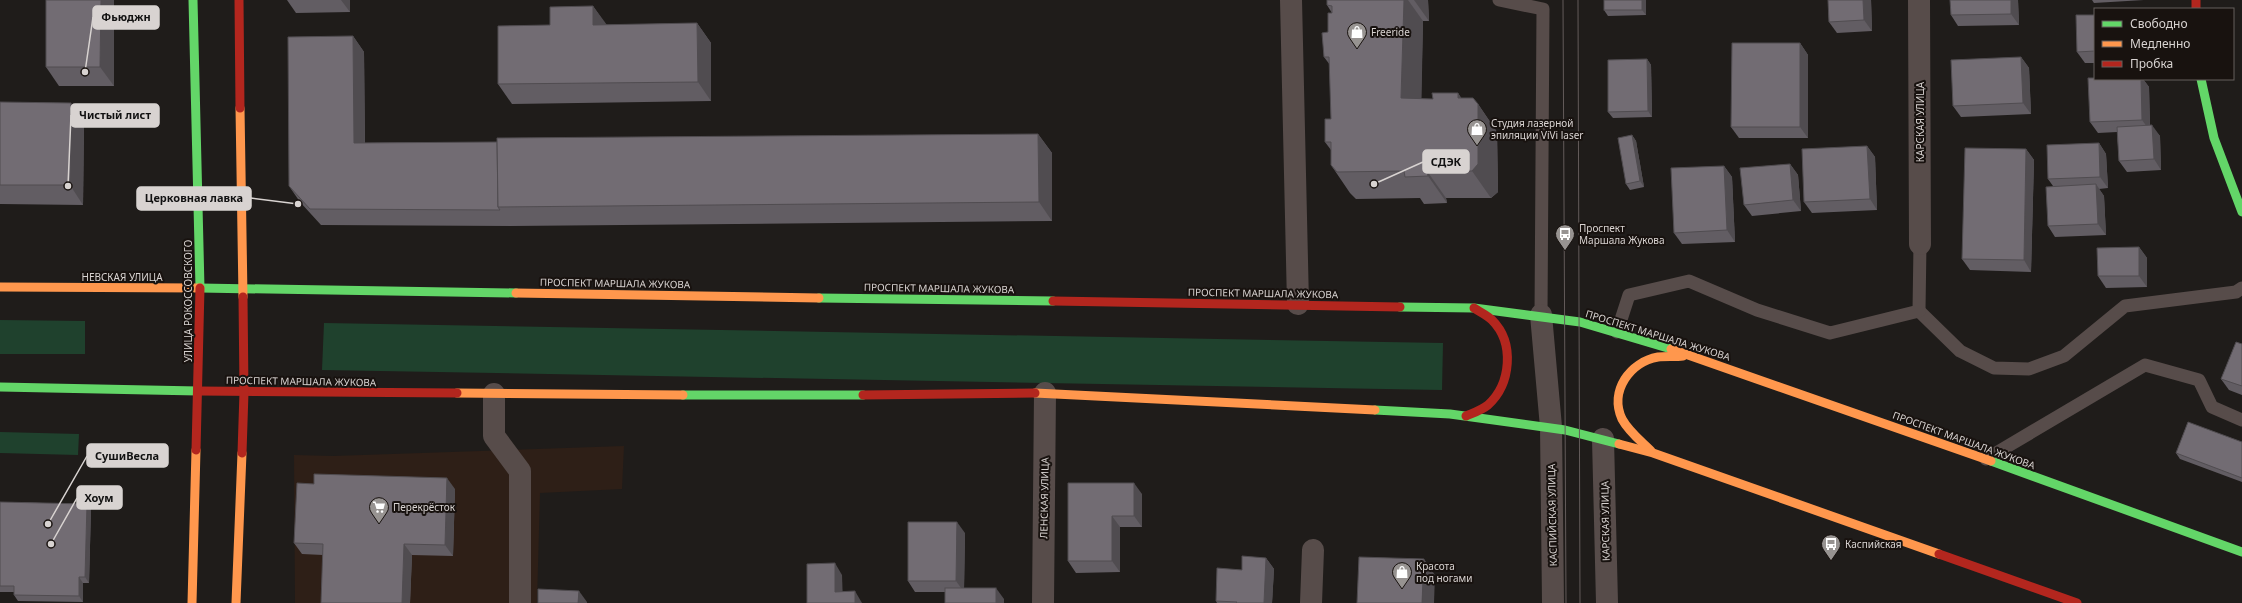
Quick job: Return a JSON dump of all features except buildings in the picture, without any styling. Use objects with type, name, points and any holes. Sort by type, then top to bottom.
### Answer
[{"type":"main road","name":"УЛИЦА РОКОССОВСКОГО","points":[[192,603],[200,288],[193,0]]},
{"type":"main road","points":[[236,603],[244,392],[244,288],[239,0]]},
{"type":"main road","points":[[2201,80],[2214,138],[2242,212]]},
{"type":"main road","name":"НЕВСКАЯ УЛИЦА","points":[[0,287],[244,288]]},
{"type":"main road","name":"ПРОСПЕКТ МАРШАЛА ЖУКОВА","points":[[244,288],[1298,304],[1474,308],[1542,315],[1580,322],[1694,356],[1986,458],[2242,552]]},
{"type":"main road","points":[[1466,416],[1487,406],[1502,388],[1509,365],[1506,341],[1494,321],[1474,308]]},
{"type":"main road","points":[[1653,453],[1630,431],[1620,413],[1619,389],[1631,368],[1658,357],[1694,356]]},
{"type":"main road","points":[[0,386],[198,391]]},
{"type":"main road","name":"ПРОСПЕКТ МАРШАЛА ЖУКОВА","points":[[198,391],[764,396],[1045,393],[1466,416],[1551,427],[1603,439],[1653,453],[2077,603]]},
{"type":"street","points":[[1291,0],[1298,304]]},
{"type":"street","name":"КАРСКАЯ УЛИЦА","points":[[1919,0],[1920,244]]},
{"type":"street","name":"КАСПИЙСКАЯ УЛИЦА","points":[[1542,315],[1551,427],[1553,603]]},
{"type":"street","name":"ЛЕНСКАЯ УЛИЦА","points":[[1043,603],[1045,393]]},
{"type":"street","points":[[494,394],[494,436],[520,471],[520,603]]},
{"type":"street","name":"КАРСКАЯ УЛИЦА","points":[[1603,439],[1607,603]]},
{"type":"street","points":[[1311,603],[1313,550]]},
{"type":"lane","points":[[1499,0],[1543,9],[1542,315]]},
{"type":"lane","points":[[1920,244],[1919,311],[1960,351],[1994,368],[2029,369],[2064,356],[2124,306],[2236,292],[2242,288]]},
{"type":"lane","points":[[1617,332],[1628,295],[1689,281],[1757,310],[1830,333],[1919,311]]},
{"type":"lane","points":[[1986,458],[2145,365],[2199,380],[2212,407],[2242,420]]},
{"type":"shaded area","points":[[624,446],[622,489],[540,493],[537,603],[295,603],[294,455],[333,456]]},
{"type":"green space","points":[[0,320],[85,321],[85,354],[0,354]]},
{"type":"green space","points":[[324,323],[1443,343],[1442,390],[322,370]]},
{"type":"green space","points":[[0,432],[79,434],[78,455],[0,453]]},
{"type":"tram line","points":[[1563,0],[1566,603]]},
{"type":"tram line","points":[[1578,0],[1580,603]]},
{"type":"traffic: fast","points":[[193,0],[200,288]]},
{"type":"traffic: fast","points":[[2201,80],[2214,138],[2242,212]]},
{"type":"traffic: fast","points":[[200,288],[516,293]]},
{"type":"traffic: fast","points":[[819,298],[1053,301]]},
{"type":"traffic: fast","points":[[1400,307],[1474,308],[1580,322],[1671,349]]},
{"type":"traffic: fast","points":[[0,387],[198,391]]},
{"type":"traffic: fast","points":[[683,395],[863,395]]},
{"type":"traffic: fast","points":[[1375,410],[1450,414],[1565,430],[1619,444]]},
{"type":"traffic: fast","points":[[1991,461],[2242,552]]},
{"type":"traffic: slow","points":[[240,108],[243,297]]},
{"type":"traffic: slow","points":[[0,287],[200,288]]},
{"type":"traffic: slow","points":[[516,293],[819,298]]},
{"type":"traffic: slow","points":[[1671,349],[1991,461]]},
{"type":"traffic: slow","points":[[1651,451],[1632,432],[1622,419],[1618,398],[1620,388],[1631,371],[1648,360],[1658,357],[1683,356]]},
{"type":"traffic: slow","points":[[457,393],[683,395]]},
{"type":"traffic: slow","points":[[1035,393],[1375,410]]},
{"type":"traffic: slow","points":[[1619,444],[1653,453],[1939,554]]},
{"type":"traffic: slow","points":[[192,603],[196,450]]},
{"type":"traffic: slow","points":[[236,603],[242,453]]},
{"type":"traffic: jam","points":[[239,0],[240,108]]},
{"type":"traffic: jam","points":[[2196,0],[2196,8]]},
{"type":"traffic: jam","points":[[196,450],[200,288]]},
{"type":"traffic: jam","points":[[242,453],[244,392],[243,297]]},
{"type":"traffic: jam","points":[[1053,301],[1400,307]]},
{"type":"traffic: jam","points":[[1466,416],[1486,407],[1496,396],[1502,386],[1507,363],[1507,351],[1499,329],[1490,318],[1474,308]]},
{"type":"traffic: jam","points":[[198,391],[457,393]]},
{"type":"traffic: jam","points":[[863,395],[1035,393]]},
{"type":"traffic: jam","points":[[1939,554],[2077,603]]},
{"type":"place","name":"Freeride","points":[[1357,49]]},
{"type":"place","name":"Фьюджн","points":[[85,72]]},
{"type":"place","name":"Студия лазерной эпиляции ViVi laser","points":[[1477,146]]},
{"type":"place","name":"СДЭК","points":[[1374,184]]},
{"type":"place","name":"Чистый лист","points":[[68,186]]},
{"type":"place","name":"Церковная лавка","points":[[298,204]]},
{"type":"place","name":"Проспект Маршала Жукова","points":[[1565,251]]},
{"type":"place","name":"СушиВесла","points":[[48,524]]},
{"type":"place","name":"Перекрёсток","points":[[379,524]]},
{"type":"place","name":"Хоум","points":[[51,544]]},
{"type":"place","name":"Каспийская","points":[[1831,561]]},
{"type":"place","name":"Красота под ногами","points":[[1402,589]]}]
